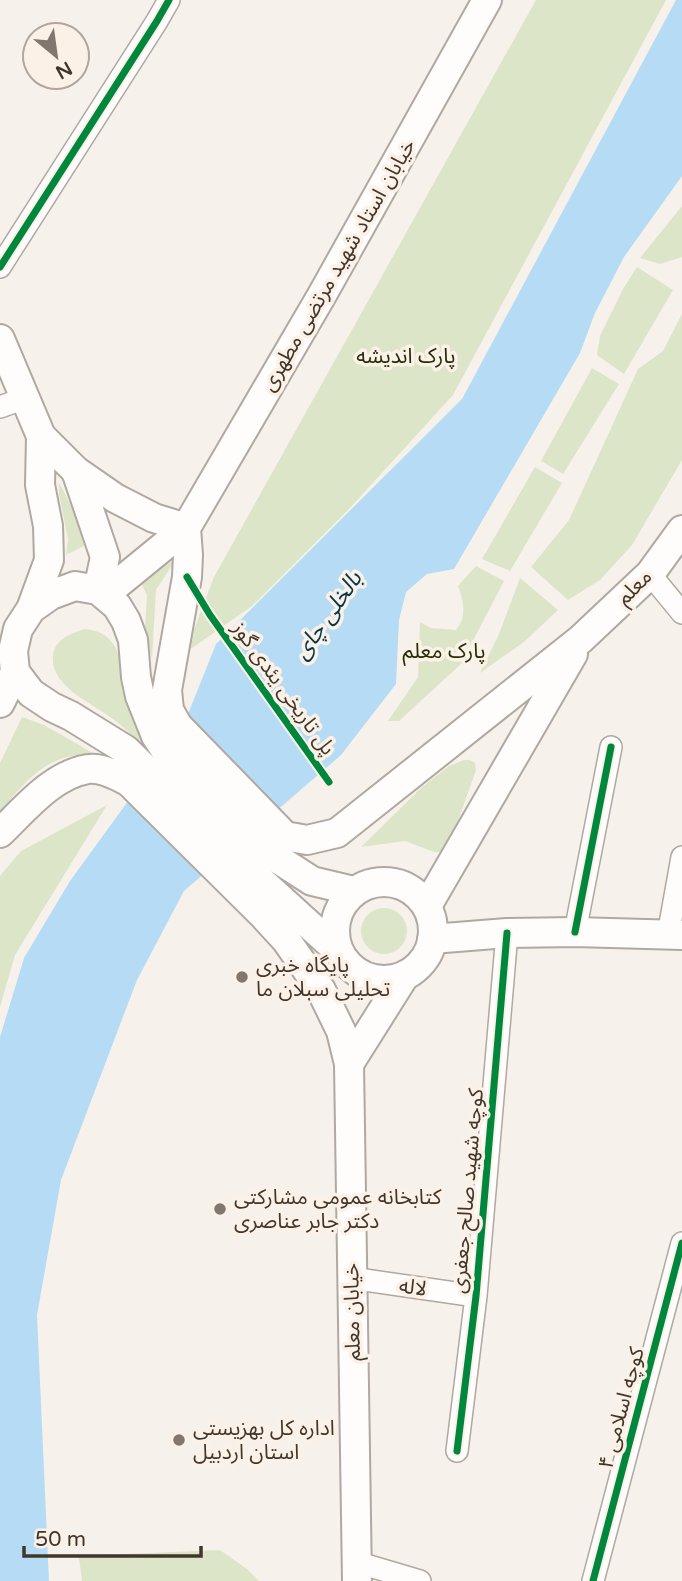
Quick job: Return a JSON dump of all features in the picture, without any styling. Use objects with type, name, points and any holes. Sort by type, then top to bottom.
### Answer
[{"type":"main road","name":"خیابان استاد شهید مرتضی مطهری","points":[[186,528],[323,295],[487,0]]},
{"type":"main road","points":[[0,339],[13,403],[41,436],[76,471],[115,498],[154,518],[186,528]]},
{"type":"main road","points":[[0,703],[15,673],[13,651],[16,624],[49,560],[48,526],[40,485],[41,436]]},
{"type":"main road","points":[[76,471],[105,556],[101,592]]},
{"type":"main road","points":[[101,592],[186,528]]},
{"type":"main road","points":[[186,528],[187,577],[167,690],[171,737],[258,861],[347,964],[359,974],[390,980],[418,967],[427,954],[432,939],[432,922],[427,906],[416,893],[402,885],[386,881],[369,883],[354,891],[335,918],[334,934],[338,951]]},
{"type":"main road","name":"معلم","points":[[581,639],[650,574],[682,530]]},
{"type":"main road","points":[[16,624],[51,595],[75,586],[101,592],[117,606],[126,621],[133,640],[140,696],[156,736],[171,737]]},
{"type":"main road","points":[[258,861],[307,841],[337,833],[581,639]]},
{"type":"main road","points":[[427,906],[581,639]]},
{"type":"main road","points":[[15,673],[31,693],[126,750],[137,775]]},
{"type":"main road","points":[[0,833],[60,779],[90,768],[137,775],[258,861],[312,881],[354,891]]},
{"type":"main road","name":"خیابان معلم","points":[[258,861],[263,915],[286,940],[321,990],[341,1031],[349,1064],[357,1572]]},
{"type":"main road","points":[[432,939],[507,933],[675,935]]},
{"type":"main road","points":[[349,1064],[404,975]]},
{"type":"street","points":[[147,0],[158,21]]},
{"type":"street","points":[[0,267],[169,0]]},
{"type":"street","points":[[650,574],[682,613]]},
{"type":"street","points":[[575,932],[611,747]]},
{"type":"street","points":[[675,935],[682,857]]},
{"type":"street","name":"کوچه شهید صالح جعفری","points":[[457,1451],[475,1296],[507,933]]},
{"type":"street","name":"کوچه اسلامی ۴","points":[[593,1581],[682,1243]]},
{"type":"street","name":"لاله","points":[[351,1278],[475,1296]]},
{"type":"street","points":[[357,1572],[420,1581]]},
{"type":"green space","name":"پارک اندیشه","points":[[536,0],[666,0],[453,395],[349,509],[252,606],[185,653],[214,577]]},
{"type":"green space","points":[[682,206],[682,257],[660,264],[640,258]]},
{"type":"green space","points":[[637,267],[673,290],[624,374],[597,355],[600,336]]},
{"type":"green space","points":[[682,314],[682,460],[632,545],[600,580],[568,600],[531,567],[569,520],[638,369],[663,351]]},
{"type":"green space","points":[[592,368],[619,384],[563,474],[541,461]]},
{"type":"green space","points":[[535,467],[562,483],[510,571],[482,559]]},
{"type":"green space","points":[[59,483],[74,513],[84,546],[66,555],[68,539]]},
{"type":"green space","points":[[176,559],[156,590],[152,659],[145,629],[147,595],[140,581]]},
{"type":"green space","name":"پارک معلم","points":[[476,566],[504,581],[461,664],[399,721],[388,721],[418,677],[420,622],[431,628],[456,630],[462,619],[463,609],[458,586]]},
{"type":"green space","name":"پارک معلم","points":[[520,578],[558,610],[524,642],[480,673],[499,634]]},
{"type":"green space","points":[[85,629],[99,632],[115,646],[129,703],[151,749],[148,752],[117,722],[76,694],[58,677],[54,667],[54,649],[70,635]]},
{"type":"green space","points":[[22,717],[44,725],[100,757],[72,756],[50,764],[31,777],[0,813],[0,763]]},
{"type":"green space","points":[[464,760],[475,763],[476,770],[447,852],[434,852],[405,841],[361,847],[421,788],[449,766]]},
{"type":"green space","points":[[107,805],[15,955],[0,1007],[0,876],[21,851]]},
{"type":"green space","points":[[384,908],[401,914],[407,931],[401,948],[384,954],[367,948],[361,931],[367,914]]},
{"type":"green space","points":[[220,1550],[259,1581],[82,1581],[78,1556]]},
{"type":"water","name":"بالخلی چای","points":[[676,0],[682,0],[682,176],[624,257],[595,313],[580,353],[454,569],[427,574],[406,592],[399,620],[396,684],[341,755],[184,891],[137,980],[61,1180],[37,1315],[49,1581],[0,1581],[0,1037],[24,958],[70,881],[184,724],[216,644],[462,399]]},
{"type":"cycle path","points":[[0,267],[169,0]]},
{"type":"cycle path","name":"پل تاریخی یئدی گوز","points":[[187,577],[210,615],[329,782]]},
{"type":"cycle path","points":[[575,932],[611,747]]},
{"type":"cycle path","points":[[457,1451],[476,1296],[507,933]]},
{"type":"cycle path","points":[[593,1581],[682,1243]]},
{"type":"place","name":"پایگاه خبری تحلیلی سبلان ما","points":[[242,977]]},
{"type":"place","name":"کتابخانه عمومی مشارکتی دکتر جابر عناصری","points":[[220,1209]]},
{"type":"place","name":"اداره کل بهزیستی استان اردبیل","points":[[179,1440]]}]
